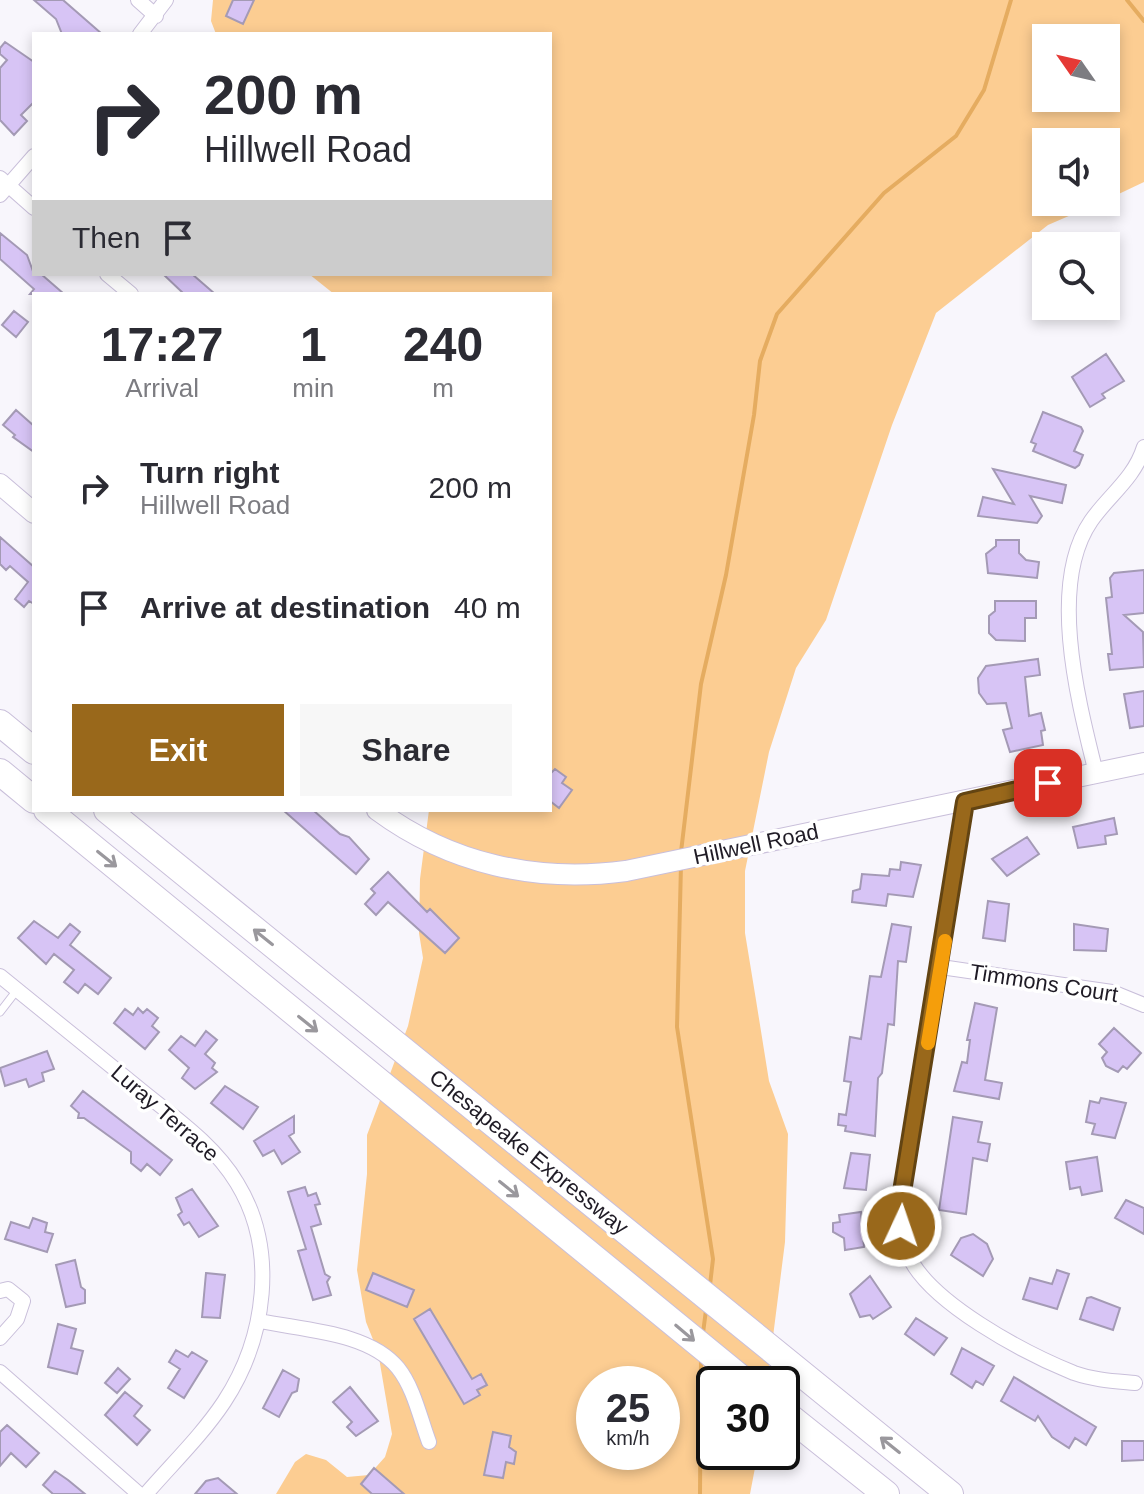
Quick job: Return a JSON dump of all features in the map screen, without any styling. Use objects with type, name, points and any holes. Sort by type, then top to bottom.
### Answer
[{"type":"highway","points":[[0,723],[32,749]]},
{"type":"highway","points":[[0,772],[32,798]]},
{"type":"highway","name":"Chesapeake Expressway","points":[[49,812],[726,1366]]},
{"type":"highway","name":"Chesapeake Expressway","points":[[109,812],[950,1494]]},
{"type":"highway","points":[[800,1425],[886,1494]]},
{"type":"street","points":[[138,0],[156,16]]},
{"type":"street","points":[[142,32],[166,0]]},
{"type":"street","points":[[32,158],[3,186],[32,207]]},
{"type":"street","points":[[109,276],[129,292]]},
{"type":"street","points":[[1096,773],[1078,700],[1070,596],[1076,560],[1091,521],[1138,465],[1144,447]]},
{"type":"street","points":[[0,484],[32,511]]},
{"type":"street","name":"Hillwell Road","points":[[380,812],[429,842],[488,865],[557,875],[626,871],[1144,763]]},
{"type":"street","points":[[965,802],[941,967],[900,1204],[908,1254],[939,1293],[1006,1338],[1073,1372],[1097,1380],[1135,1383]]},
{"type":"street","name":"Timmons Court","points":[[941,967],[1112,992],[1144,1005]]},
{"type":"street","name":"Luray Terrace","points":[[0,976],[218,1156],[238,1183],[255,1223],[262,1271],[260,1321],[224,1402],[146,1494]]},
{"type":"street","points":[[0,1291],[8,1289],[23,1301],[17,1319],[0,1338]]},
{"type":"street","points":[[260,1321],[376,1350],[398,1368],[407,1382],[429,1442]]},
{"type":"street","points":[[0,1372],[139,1494]]},
{"type":"lane","points":[[0,1012],[17,990]]},
{"type":"shaded area","points":[[213,0],[1144,0],[1144,182],[1120,193],[1120,128],[1032,128],[1032,216],[1069,216],[1039,232],[1032,232],[1032,238],[936,313],[892,425],[826,620],[796,668],[769,752],[745,871],[745,933],[769,1081],[788,1134],[785,1242],[769,1366],[696,1366],[696,1470],[755,1470],[750,1494],[276,1494],[295,1462],[306,1454],[326,1460],[347,1477],[369,1475],[385,1457],[392,1434],[378,1352],[366,1322],[357,1270],[367,1174],[367,1135],[408,1026],[423,958],[419,933],[420,879],[429,812],[552,812],[552,292],[332,292],[312,276],[552,276],[552,32],[215,32],[211,21]]},
{"type":"building","points":[[34,0],[63,0],[100,32],[61,32],[56,19]]},
{"type":"building","points":[[233,0],[254,0],[243,24],[226,16]]},
{"type":"building","points":[[5,42],[32,61],[32,104],[21,115],[27,121],[14,135],[0,120],[0,68],[7,60],[0,54]]},
{"type":"building","points":[[0,233],[27,255],[32,276],[43,276],[62,292],[30,294],[34,289],[0,259]]},
{"type":"building","points":[[165,276],[194,276],[213,292],[182,292]]},
{"type":"building","points":[[14,311],[28,322],[16,337],[2,325]]},
{"type":"building","points":[[1106,354],[1124,381],[1102,394],[1105,398],[1090,407],[1072,377]]},
{"type":"building","points":[[16,410],[32,424],[32,451],[13,437],[15,435],[3,425]]},
{"type":"building","points":[[1043,412],[1081,427],[1083,431],[1074,451],[1083,455],[1075,468],[1033,451],[1036,444],[1031,442]]},
{"type":"building","points":[[993,469],[1066,485],[1062,503],[1030,496],[1042,516],[1037,523],[978,516],[983,497],[1014,504]]},
{"type":"building","points":[[0,537],[32,565],[32,603],[29,601],[24,607],[15,599],[28,582],[10,566],[6,570],[0,564]]},
{"type":"building","points":[[996,540],[1019,540],[1019,553],[1026,560],[1039,562],[1037,578],[988,573],[986,554],[996,546]]},
{"type":"building","points":[[1144,570],[1144,613],[1124,615],[1143,632],[1144,667],[1110,670],[1108,654],[1112,654],[1106,598],[1112,597],[1110,578],[1114,573]]},
{"type":"building","points":[[995,601],[1036,601],[1036,618],[1025,618],[1025,641],[996,640],[989,633],[989,616],[995,611]]},
{"type":"building","points":[[1038,659],[1040,675],[1025,677],[1029,716],[1041,713],[1045,730],[1041,731],[1043,745],[1010,752],[1003,730],[1012,728],[1006,703],[987,704],[979,693],[978,678],[986,666]]},
{"type":"building","points":[[1144,691],[1144,726],[1130,728],[1124,694]]},
{"type":"building","points":[[555,769],[566,777],[562,783],[572,790],[559,808],[552,803],[552,772]]},
{"type":"building","points":[[285,812],[315,812],[340,834],[349,837],[369,859],[356,874]]},
{"type":"building","points":[[1114,818],[1117,834],[1105,836],[1106,844],[1078,848],[1073,827]]},
{"type":"building","points":[[1027,837],[1039,854],[1007,876],[992,859]]},
{"type":"building","points":[[901,862],[921,865],[913,897],[888,894],[886,906],[852,902],[853,891],[860,889],[862,874],[889,876],[890,869],[900,870]]},
{"type":"building","points":[[388,872],[427,912],[430,909],[459,938],[445,953],[388,902],[376,915],[365,904],[375,893],[371,889]]},
{"type":"building","points":[[988,901],[1009,904],[1005,941],[983,938]]},
{"type":"building","points":[[34,921],[58,938],[70,924],[80,932],[70,945],[111,978],[98,994],[85,984],[78,993],[64,982],[74,970],[54,954],[46,964],[18,938]]},
{"type":"building","points":[[892,924],[911,927],[906,962],[898,961],[894,1025],[888,1024],[882,1073],[878,1078],[875,1136],[845,1131],[846,1126],[838,1125],[839,1114],[846,1115],[851,1082],[844,1081],[850,1037],[861,1039],[870,976],[881,977]]},
{"type":"building","points":[[1074,924],[1108,929],[1106,951],[1074,950]]},
{"type":"building","points":[[975,1003],[997,1008],[985,1080],[1002,1083],[999,1099],[954,1091],[962,1062],[967,1063],[970,1040],[967,1040]]},
{"type":"building","points":[[138,1008],[143,1013],[147,1009],[158,1018],[152,1026],[159,1032],[145,1049],[114,1023],[125,1009],[133,1015]]},
{"type":"building","points":[[1114,1028],[1141,1053],[1127,1069],[1123,1066],[1118,1072],[1106,1066],[1102,1058],[1107,1052],[1099,1044]]},
{"type":"building","points":[[206,1031],[217,1040],[205,1054],[215,1063],[212,1068],[217,1072],[195,1089],[182,1078],[189,1068],[169,1050],[181,1036],[195,1046]]},
{"type":"building","points":[[47,1051],[54,1069],[42,1073],[44,1081],[29,1087],[26,1079],[5,1086],[0,1068]]},
{"type":"building","points":[[225,1086],[258,1107],[243,1129],[211,1103]]},
{"type":"building","points":[[83,1091],[172,1160],[160,1175],[147,1164],[141,1171],[131,1163],[131,1152],[84,1118],[78,1118],[79,1113],[71,1106]]},
{"type":"building","points":[[1101,1098],[1126,1103],[1115,1138],[1092,1134],[1095,1124],[1086,1122],[1090,1101],[1099,1103]]},
{"type":"building","points":[[294,1116],[294,1133],[289,1136],[300,1152],[282,1164],[274,1150],[263,1156],[254,1141]]},
{"type":"building","points":[[953,1117],[982,1122],[978,1142],[990,1144],[987,1161],[973,1158],[966,1214],[939,1210]]},
{"type":"building","points":[[851,1153],[870,1155],[866,1190],[844,1188]]},
{"type":"building","points":[[1097,1157],[1102,1191],[1082,1195],[1080,1187],[1070,1189],[1066,1162]]},
{"type":"building","points":[[305,1187],[308,1196],[316,1193],[320,1204],[315,1205],[321,1224],[311,1227],[325,1274],[330,1277],[327,1282],[331,1295],[313,1300],[298,1251],[306,1249],[288,1192]]},
{"type":"building","points":[[192,1189],[218,1226],[199,1237],[189,1222],[184,1225],[178,1215],[182,1212],[176,1198]]},
{"type":"building","points":[[1126,1200],[1144,1208],[1144,1234],[1115,1218]]},
{"type":"building","points":[[861,1212],[864,1247],[845,1250],[844,1238],[833,1232],[833,1223],[840,1222],[839,1215]]},
{"type":"building","points":[[33,1218],[47,1223],[45,1232],[53,1234],[47,1252],[5,1239],[11,1222],[29,1228]]},
{"type":"building","points":[[973,1234],[987,1244],[993,1259],[983,1276],[951,1255],[961,1238]]},
{"type":"building","points":[[75,1260],[81,1287],[85,1290],[85,1303],[66,1307],[56,1265]]},
{"type":"building","points":[[1057,1270],[1069,1274],[1057,1309],[1023,1299],[1030,1278],[1052,1284]]},
{"type":"building","points":[[206,1273],[225,1275],[220,1318],[202,1317]]},
{"type":"building","points":[[373,1273],[414,1290],[407,1307],[366,1290]]},
{"type":"building","points":[[870,1276],[891,1307],[873,1319],[870,1315],[860,1317],[850,1294]]},
{"type":"building","points":[[1087,1298],[1120,1308],[1113,1330],[1080,1319]]},
{"type":"building","points":[[430,1309],[472,1379],[481,1374],[487,1385],[477,1390],[480,1395],[464,1404],[414,1319]]},
{"type":"building","points":[[916,1318],[947,1338],[934,1355],[905,1334]]},
{"type":"building","points":[[58,1324],[76,1329],[71,1348],[83,1351],[77,1374],[48,1367]]},
{"type":"building","points":[[962,1348],[994,1366],[983,1385],[976,1381],[972,1388],[951,1374]]},
{"type":"building","points":[[176,1350],[188,1357],[192,1352],[207,1361],[184,1398],[168,1388],[180,1369],[169,1362]]},
{"type":"building","points":[[118,1368],[130,1379],[117,1393],[105,1383]]},
{"type":"building","points":[[283,1370],[299,1379],[297,1391],[292,1393],[279,1417],[263,1408]]},
{"type":"building","points":[[1014,1377],[1096,1427],[1086,1445],[1075,1438],[1069,1448],[1052,1437],[1038,1416],[1035,1421],[1001,1401]]},
{"type":"building","points":[[350,1387],[378,1421],[356,1436],[347,1427],[352,1422],[333,1402]]},
{"type":"building","points":[[125,1392],[142,1406],[134,1416],[150,1430],[137,1445],[105,1415]]},
{"type":"building","points":[[7,1425],[39,1453],[26,1467],[11,1453],[0,1466],[0,1432]]},
{"type":"building","points":[[493,1432],[511,1436],[509,1447],[516,1452],[514,1464],[506,1462],[503,1478],[484,1475]]},
{"type":"building","points":[[1122,1441],[1144,1441],[1144,1460],[1122,1461]]},
{"type":"building","points":[[374,1468],[404,1494],[372,1494],[361,1484]]},
{"type":"building","points":[[55,1471],[85,1494],[53,1494],[43,1485]]},
{"type":"building","points":[[218,1478],[237,1494],[195,1494],[206,1481]]},
{"type":"waterway","points":[[681,852],[701,684],[726,575],[754,415],[760,361],[777,314],[884,193],[956,136],[984,90],[1011,0]]},
{"type":"waterway","points":[[1127,0],[1144,21]]},
{"type":"waterway","points":[[681,865],[677,1027],[713,1259],[710,1285]]},
{"type":"waterway","points":[[703,1333],[706,1310]]},
{"type":"waterway","points":[[700,1494],[701,1357]]},
{"type":"slow traffic","points":[[928,1043],[945,941]]},
{"type":"route","points":[[901,1226],[900,1204],[941,967],[965,802],[1048,783]]}]
